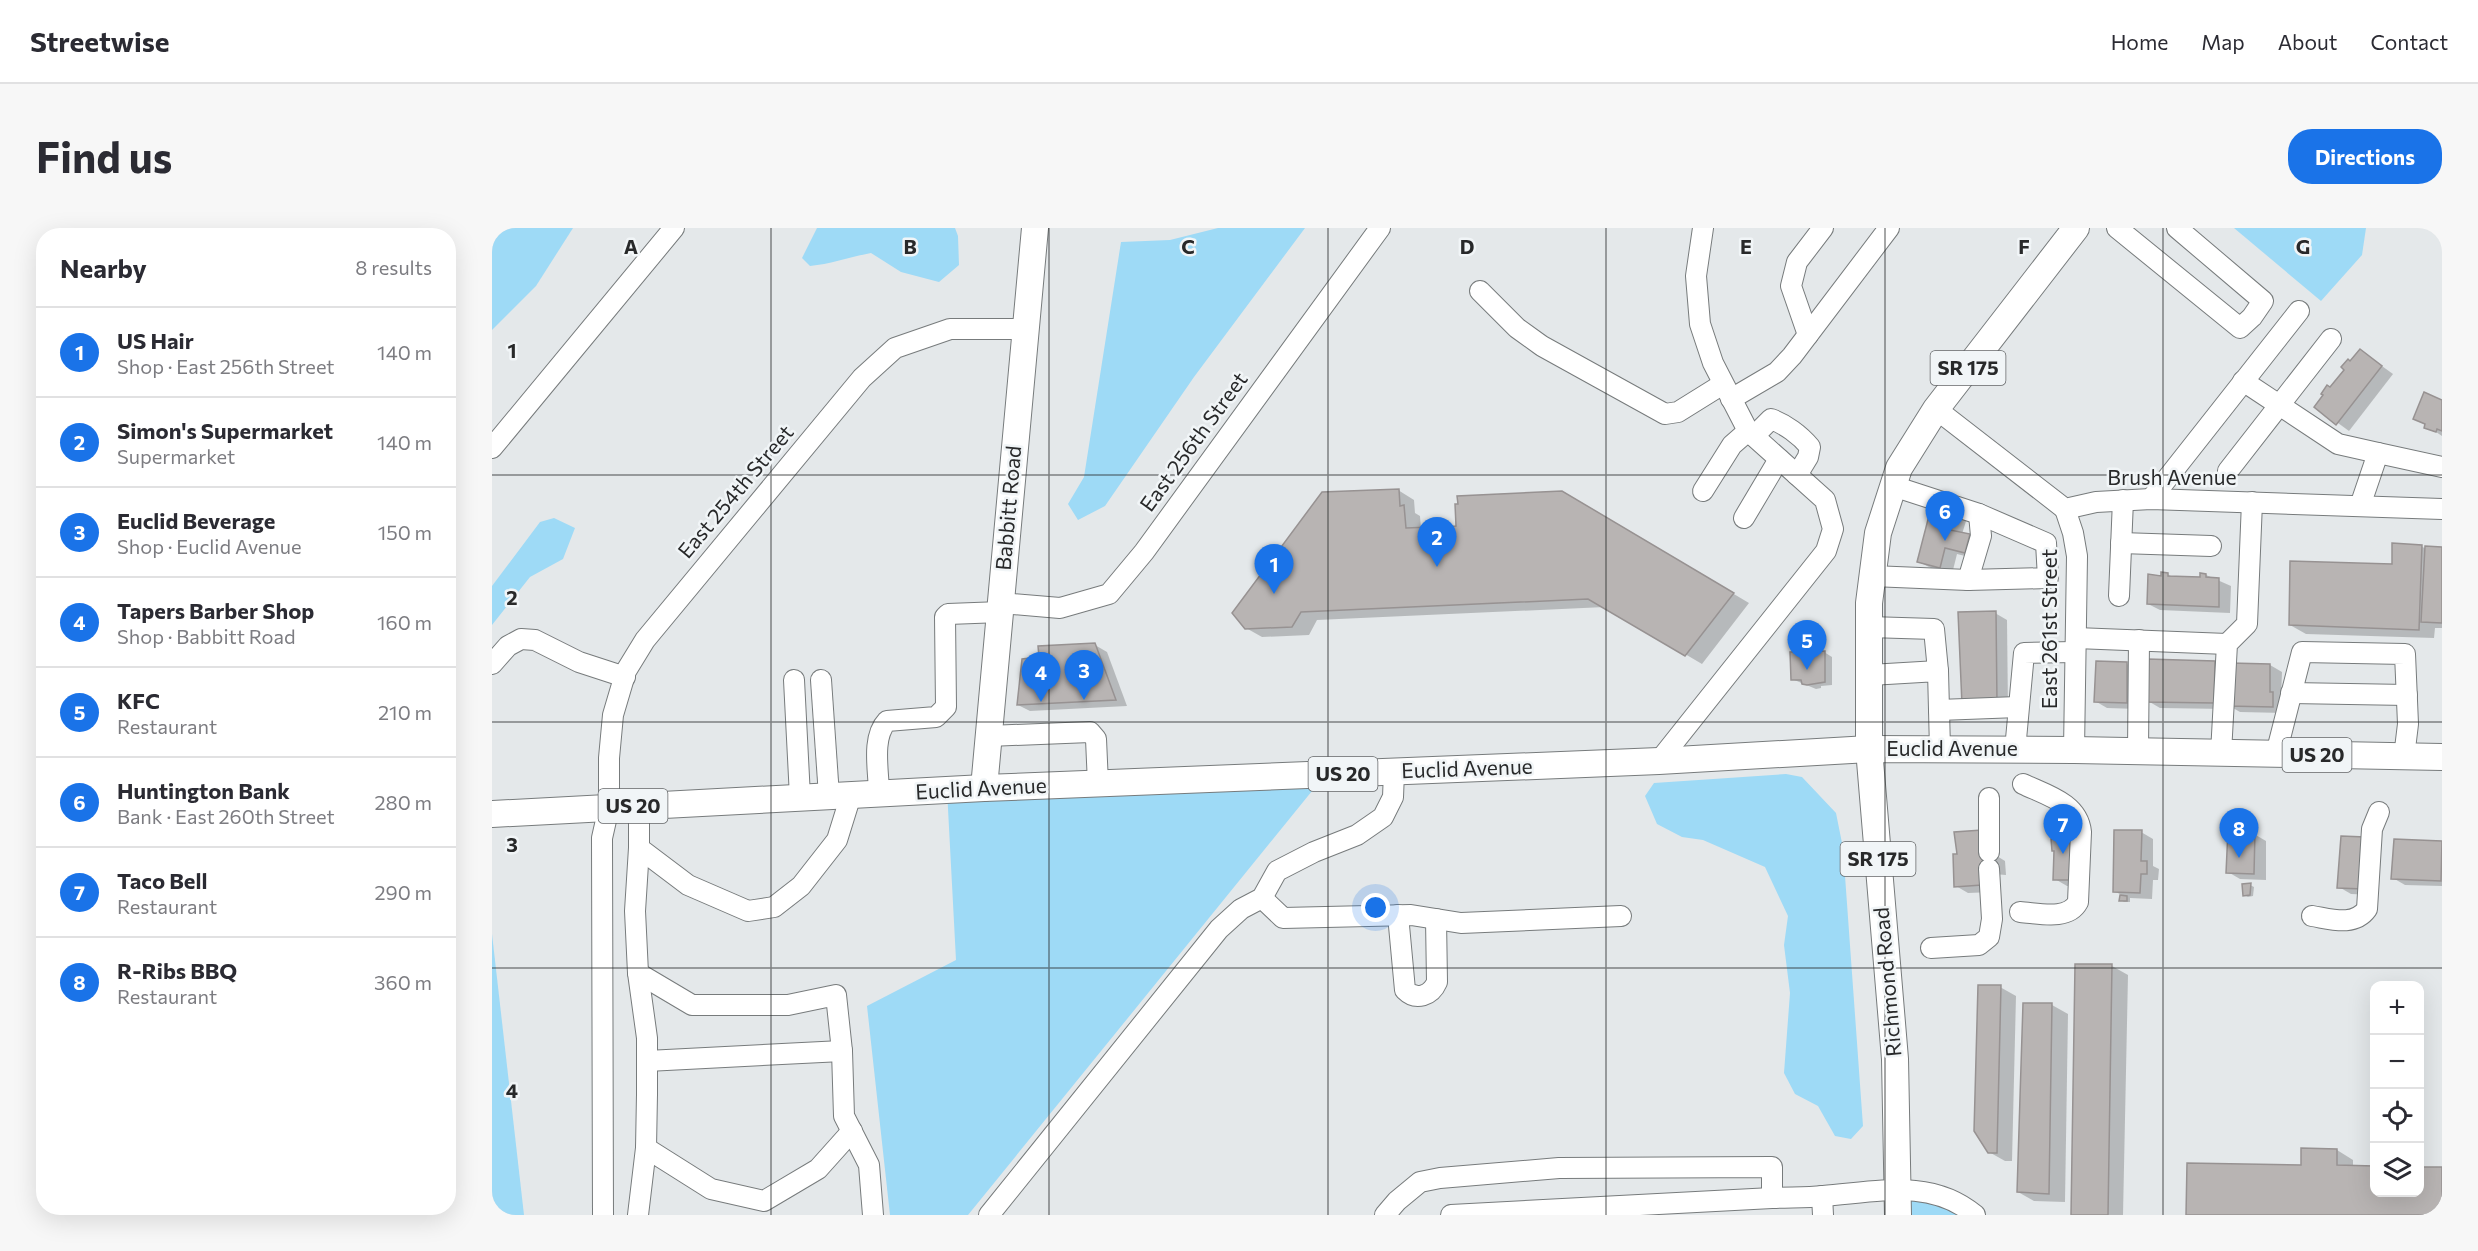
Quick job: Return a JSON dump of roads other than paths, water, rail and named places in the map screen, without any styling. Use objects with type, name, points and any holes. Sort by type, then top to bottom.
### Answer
[{"type":"main road","name":"Babbitt Road","points":[[984,788],[1035,228]]},
{"type":"main road","name":"SR 175","points":[[1869,749],[1869,603],[1878,533],[1899,468],[1936,409],[2076,228]]},
{"type":"main road","name":"Euclid Avenue","points":[[492,814],[984,788],[1659,761],[1869,749],[2138,751],[2442,758]]},
{"type":"main road","name":"Richmond Road","points":[[1869,749],[1895,1059],[1898,1215]]},
{"type":"street","points":[[492,448],[674,228]]},
{"type":"street","name":"East 256th Street","points":[[879,794],[878,739],[880,728],[887,721],[936,717],[946,707],[945,617],[948,614],[1001,608],[1060,609],[1109,594],[1144,552],[1380,228]]},
{"type":"street","points":[[1659,761],[1826,551],[1833,529],[1825,500],[1751,434],[1713,363],[1700,324],[1696,276],[1703,228]]},
{"type":"street","points":[[1808,335],[1791,286],[1797,262],[1823,228]]},
{"type":"street","points":[[1480,291],[1517,328],[1542,346],[1665,414],[1678,412],[1777,372],[1889,228]]},
{"type":"street","points":[[2117,228],[2140,235],[2240,328],[2252,317],[2263,301]]},
{"type":"street","points":[[2151,499],[2295,316],[2263,301],[2177,228]]},
{"type":"street","name":"East 254th Street","points":[[603,1215],[601,862],[602,838],[609,807],[609,758],[614,715],[625,677],[645,640],[862,378],[895,348],[950,329],[1024,329]]},
{"type":"street","points":[[2228,471],[2331,339]]},
{"type":"street","points":[[2243,381],[2338,444],[2442,467]]},
{"type":"street","points":[[1936,409],[2065,509]]},
{"type":"street","points":[[1703,491],[1732,445],[1771,419],[1785,425],[1810,447],[1808,458],[1797,475]]},
{"type":"street","points":[[2360,506],[2378,453]]},
{"type":"street","points":[[1744,518],[1779,459]]},
{"type":"street","points":[[1893,486],[1979,514],[2046,543],[2073,533]]},
{"type":"street","name":"Brush Avenue","points":[[2065,509],[2096,502],[2151,499],[2442,509]]},
{"type":"street","points":[[2119,596],[2123,500]]},
{"type":"street","points":[[2221,753],[2227,644],[2247,624],[2252,502]]},
{"type":"street","name":"East 261st Street","points":[[2065,509],[2073,533],[2077,556],[2074,750]]},
{"type":"street","points":[[1968,580],[1981,536],[1979,514]]},
{"type":"street","points":[[2046,543],[2048,578]]},
{"type":"street","points":[[2121,543],[2211,546]]},
{"type":"street","points":[[1872,576],[1968,580],[2077,578]]},
{"type":"street","points":[[1869,627],[1934,629],[1938,671],[1940,749]]},
{"type":"street","points":[[492,664],[508,646],[521,639],[535,640],[579,662],[625,677]]},
{"type":"street","points":[[2014,750],[2024,653],[2076,645],[2139,640],[2227,644]]},
{"type":"street","points":[[2138,751],[2139,640]]},
{"type":"street","points":[[2276,754],[2302,652],[2405,654],[2407,696],[2404,757]]},
{"type":"street","points":[[1870,675],[1938,671]]},
{"type":"street","points":[[639,848],[688,885],[748,911],[774,907],[801,886],[837,840],[840,796],[821,680]]},
{"type":"street","points":[[794,681],[800,797]]},
{"type":"street","points":[[2291,693],[2407,696]]},
{"type":"street","points":[[1939,710],[2018,707]]},
{"type":"street","points":[[989,736],[1090,732],[1096,739],[1098,784]]},
{"type":"street","points":[[989,1215],[1218,929],[1241,909],[1262,898],[1277,871],[1314,852],[1357,835],[1383,817],[1393,797],[1394,772]]},
{"type":"street","points":[[2020,912],[2060,914],[2075,908],[2078,902],[2081,832],[2080,821],[2070,808],[2023,784]]},
{"type":"street","points":[[1931,948],[1979,945],[1989,937],[1992,919],[1989,798]]},
{"type":"street","points":[[638,1215],[646,1148],[647,1060],[647,1038],[638,973],[635,911],[639,806]]},
{"type":"street","points":[[2312,916],[2358,919],[2367,909],[2372,829],[2379,812]]},
{"type":"street","points":[[1262,898],[1283,918],[1398,915],[1461,923],[1620,916]]},
{"type":"street","points":[[1398,915],[1405,990],[1416,996],[1426,995],[1437,982],[1436,919]]},
{"type":"street","points":[[638,973],[692,1005],[788,1005],[836,995],[842,1051],[844,1116],[869,1166],[873,1215]]},
{"type":"street","points":[[647,1060],[842,1051]]},
{"type":"street","points":[[646,1148],[711,1189],[764,1201],[818,1169],[852,1131]]},
{"type":"street","points":[[1385,1215],[1397,1201],[1420,1182],[1440,1178],[1559,1168],[1772,1167],[1775,1207]]},
{"type":"street","points":[[1451,1215],[1775,1207],[1793,1197],[1822,1206],[1896,1188],[1930,1192],[1965,1207],[1975,1215]]},
{"type":"place","name":"Huntington Bank","points":[[1945,541]]},
{"type":"place","name":"Simon's Supermarket","points":[[1437,567]]},
{"type":"place","name":"US Hair","points":[[1274,594]]},
{"type":"place","name":"KFC","points":[[1807,670]]},
{"type":"place","name":"Euclid Beverage","points":[[1084,700]]},
{"type":"place","name":"Tapers Barber Shop","points":[[1041,702]]},
{"type":"place","name":"Taco Bell","points":[[2063,854]]},
{"type":"place","name":"R-Ribs BBQ","points":[[2239,858]]}]
